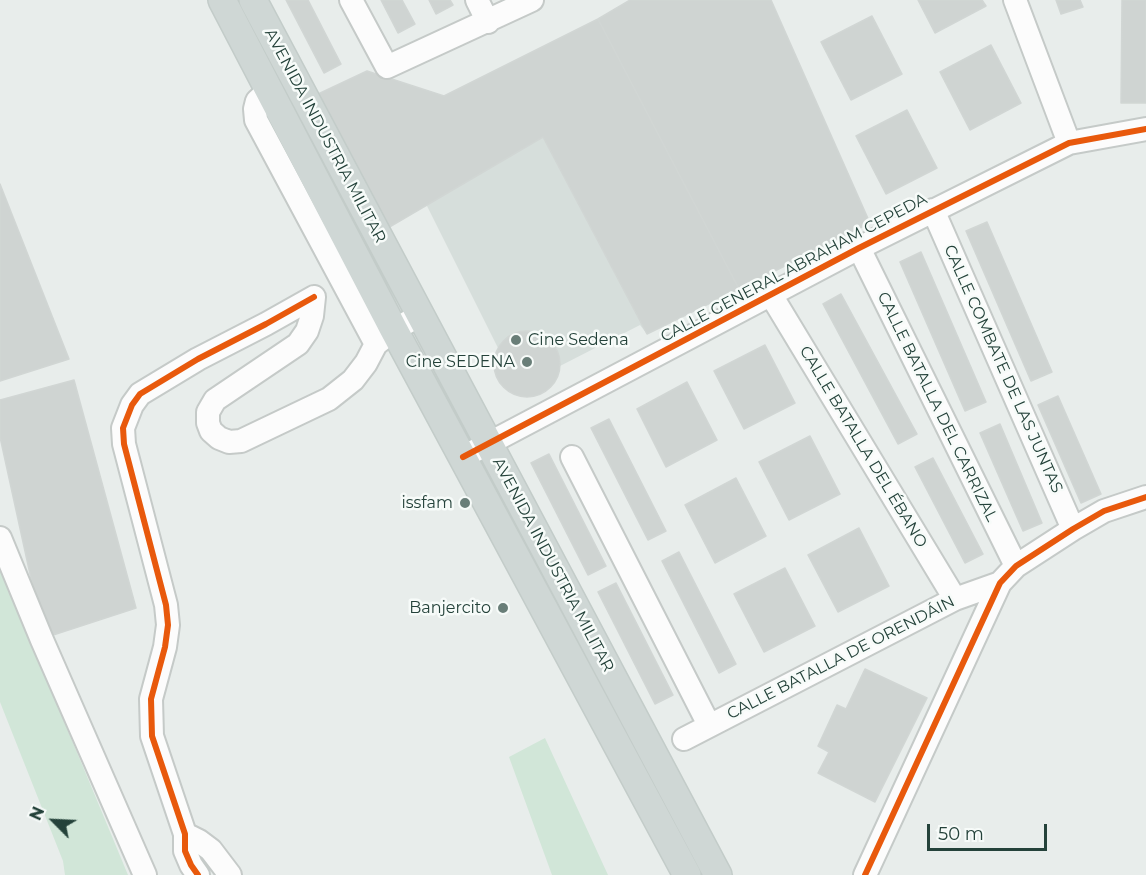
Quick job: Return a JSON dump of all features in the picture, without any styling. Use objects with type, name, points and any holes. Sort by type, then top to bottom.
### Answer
[{"type":"main road","name":"AVENIDA INDUSTRIA MILITAR","points":[[222,0],[270,89],[385,337],[463,457],[687,875]]},
{"type":"main road","name":"AVENIDA INDUSTRIA MILITAR","points":[[253,0],[584,619],[640,730],[718,875]]},
{"type":"street","points":[[351,0],[387,67],[532,0]]},
{"type":"street","points":[[477,0],[488,22]]},
{"type":"street","points":[[1015,0],[1070,142]]},
{"type":"street","name":"CALLE GENERAL ABRAHAM CEPEDA","points":[[463,457],[859,248],[1070,142],[1146,129]]},
{"type":"street","name":"CALLE COMBATE DE LAS JUNTAS","points":[[933,210],[1073,529]]},
{"type":"street","name":"CALLE BATALLA DEL CARRIZAL","points":[[859,248],[1016,566]]},
{"type":"street","name":"CALLE BATALLA DEL ÉBANO","points":[[771,295],[955,599]]},
{"type":"street","points":[[198,875],[191,866],[185,851],[185,834],[152,736],[151,699],[165,647],[168,625],[166,605],[124,444],[123,428],[128,414],[140,394],[163,379],[314,297],[312,316],[307,331],[298,344],[215,400],[208,412],[211,431],[219,438],[229,442],[241,441],[328,399],[353,380],[385,337],[420,315]]},
{"type":"street","points":[[572,457],[708,725]]},
{"type":"street","points":[[865,875],[1000,584],[1016,566],[1073,529],[1104,511],[1146,497]]},
{"type":"street","points":[[0,538],[145,875]]},
{"type":"street","name":"CALLE BATALLA DE ORENDÁIN","points":[[684,739],[955,599],[1000,584]]},
{"type":"street","points":[[185,834],[211,850],[230,875]]},
{"type":"shaded area","points":[[543,137],[647,334],[640,325],[560,366],[557,349],[550,340],[530,331],[520,332],[504,341],[498,348],[424,200]]},
{"type":"green space","points":[[0,567],[128,875],[65,875],[63,861],[0,702]]},
{"type":"green space","points":[[545,738],[608,875],[552,875],[509,757]]},
{"type":"building","points":[[286,0],[308,0],[341,64],[324,73]]},
{"type":"building","points":[[381,0],[402,0],[415,24],[398,33]]},
{"type":"building","points":[[429,0],[450,0],[453,5],[436,14]]},
{"type":"building","points":[[630,0],[771,0],[870,223],[739,289],[598,19]]},
{"type":"building","points":[[918,0],[982,0],[986,6],[935,33]]},
{"type":"building","points":[[1056,0],[1080,0],[1083,7],[1061,14]]},
{"type":"building","points":[[1122,0],[1146,0],[1146,103],[1121,103]]},
{"type":"building","points":[[872,16],[902,74],[851,100],[821,42]]},
{"type":"building","points":[[598,19],[739,289],[647,334],[543,137],[386,229],[316,95],[367,71],[444,96]]},
{"type":"building","points":[[991,45],[1021,103],[970,130],[940,72]]},
{"type":"building","points":[[907,110],[937,168],[886,194],[856,136]]},
{"type":"building","points":[[0,184],[69,359],[0,381]]},
{"type":"building","points":[[987,222],[1052,372],[1031,381],[966,231]]},
{"type":"building","points":[[921,252],[986,402],[965,411],[900,262]]},
{"type":"building","points":[[841,294],[917,434],[898,444],[823,304]]},
{"type":"building","name":"Cine SEDENA","points":[[527,331],[540,334],[550,341],[557,351],[560,364],[557,377],[550,387],[540,394],[527,397],[514,394],[504,387],[497,377],[494,364],[497,351],[504,341],[514,334]]},
{"type":"building","points":[[765,345],[795,403],[744,429],[714,371]]},
{"type":"building","points":[[74,380],[136,608],[44,638],[0,437],[0,400]]},
{"type":"building","points":[[687,382],[717,440],[666,467],[637,409]]},
{"type":"building","points":[[1058,396],[1101,494],[1081,503],[1038,405]]},
{"type":"building","points":[[609,419],[666,531],[648,540],[591,428]]},
{"type":"building","points":[[1000,424],[1042,523],[1023,531],[980,433]]},
{"type":"building","points":[[810,436],[840,494],[789,520],[759,462]]},
{"type":"building","points":[[549,454],[606,566],[588,575],[531,463]]},
{"type":"building","points":[[933,458],[983,554],[965,563],[915,467]]},
{"type":"building","points":[[736,478],[766,536],[715,563],[685,505]]},
{"type":"building","points":[[859,528],[889,586],[838,612],[808,555]]},
{"type":"building","points":[[679,552],[736,664],[719,673],[662,561]]},
{"type":"building","points":[[785,568],[815,626],[764,652],[734,594]]},
{"type":"building","points":[[616,583],[673,695],[655,704],[598,592]]},
{"type":"building","points":[[865,669],[927,698],[875,802],[818,773],[829,752],[818,746],[837,705],[846,709]]},
{"type":"cycle path","points":[[463,457],[859,248],[1069,143],[1146,129]]},
{"type":"cycle path","points":[[198,875],[185,851],[185,834],[152,736],[151,699],[165,647],[168,625],[166,605],[124,444],[123,428],[132,405],[140,394],[198,359],[314,297]]},
{"type":"cycle path","points":[[865,875],[1000,583],[1016,566],[1073,529],[1104,511],[1146,497]]},
{"type":"place","name":"Cine Sedena","points":[[516,340]]},
{"type":"place","name":"Cine SEDENA","points":[[527,362]]},
{"type":"place","name":"issfam","points":[[465,503]]},
{"type":"place","name":"Banjercito","points":[[503,608]]}]
